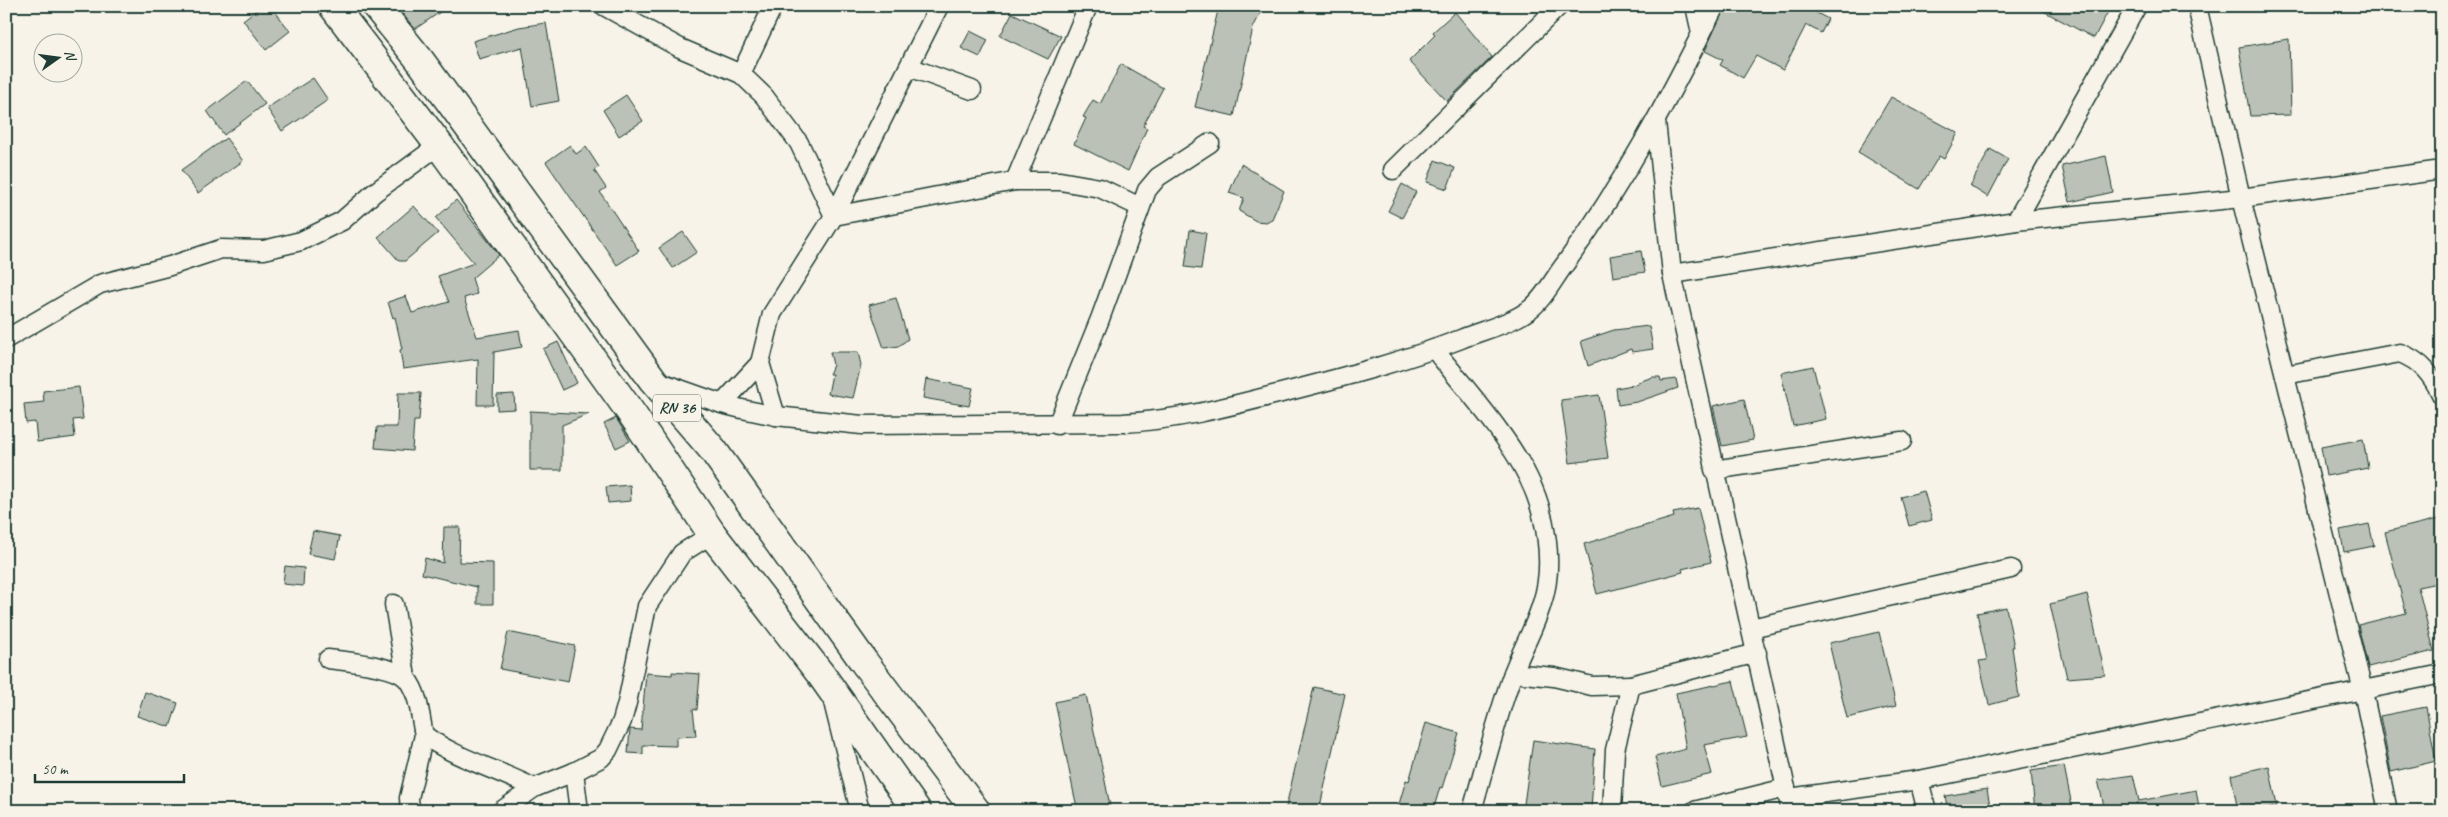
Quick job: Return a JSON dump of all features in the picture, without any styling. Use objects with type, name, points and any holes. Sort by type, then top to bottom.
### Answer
[{"type":"main road","name":"RN 36","points":[[333,6],[439,144],[634,417],[712,534],[822,676],[917,811]]},
{"type":"main road","name":"RN 36","points":[[376,6],[419,59],[653,380],[713,450],[864,662],[976,811]]},
{"type":"street","points":[[741,74],[773,6]]},
{"type":"street","points":[[722,404],[760,363],[772,314],[834,216],[939,6]]},
{"type":"street","points":[[1015,181],[1088,6]]},
{"type":"street","points":[[1393,170],[1559,6]]},
{"type":"street","points":[[1695,6],[1701,33]]},
{"type":"street","points":[[653,380],[722,404],[776,416],[862,424],[1057,425],[1159,421],[1193,415],[1342,377],[1434,349],[1515,318],[1530,309],[1541,298],[1578,246],[1656,121],[1715,6]]},
{"type":"street","points":[[2197,6],[2241,198],[2363,691],[2388,811]]},
{"type":"street","points":[[611,8],[680,48],[741,74],[764,96],[799,143],[834,216]]},
{"type":"street","points":[[2016,221],[2132,8]]},
{"type":"street","points":[[909,67],[972,90]]},
{"type":"street","points":[[1656,121],[1672,274],[1714,470],[1789,799]]},
{"type":"street","points":[[6,339],[100,284],[170,266],[221,249],[264,250],[301,242],[342,221],[375,192],[439,144]]},
{"type":"street","points":[[1057,425],[1100,318],[1147,190],[1158,177],[1210,144]]},
{"type":"street","points":[[1672,274],[2016,221],[2241,198],[2442,170]]},
{"type":"street","points":[[834,216],[1015,181],[1060,180],[1100,188],[1140,206]]},
{"type":"street","points":[[1434,349],[1515,453],[1529,478],[1539,506],[1547,548],[1548,576],[1542,602],[1513,673],[1472,811]]},
{"type":"street","points":[[2285,376],[2400,353],[2414,358],[2424,367],[2442,396]]},
{"type":"street","points":[[760,363],[776,416]]},
{"type":"street","points":[[1714,470],[1902,441]]},
{"type":"street","points":[[501,811],[534,788],[574,772],[601,758],[608,750],[622,721],[647,606],[682,553],[712,534]]},
{"type":"street","points":[[1751,628],[2012,569]]},
{"type":"street","points":[[394,604],[406,677],[415,694],[424,735],[409,798],[410,811]]},
{"type":"street","points":[[1513,673],[1554,677],[1592,686],[1631,686],[1757,653]]},
{"type":"street","points":[[328,659],[385,668],[406,677]]},
{"type":"street","points":[[1694,811],[1919,780],[2442,674]]},
{"type":"street","points":[[822,676],[835,707],[860,811]]},
{"type":"street","points":[[1612,811],[1615,750],[1631,686]]},
{"type":"street","points":[[424,735],[440,747],[502,772],[534,788]]},
{"type":"street","points":[[574,772],[579,811]]},
{"type":"street","points":[[1919,780],[1927,811]]},
{"type":"building","points":[[261,6],[271,6],[290,31],[266,50],[243,20]]},
{"type":"building","points":[[409,6],[449,6],[415,29],[401,12]]},
{"type":"building","points":[[1219,6],[1264,6],[1253,28],[1234,116],[1195,107]]},
{"type":"building","points":[[1725,6],[1804,6],[1828,19],[1821,33],[1806,25],[1783,70],[1756,56],[1743,78],[1720,65],[1723,60],[1705,51]]},
{"type":"building","points":[[2034,6],[2111,6],[2094,38]]},
{"type":"building","points":[[1455,12],[1492,57],[1447,101],[1409,61],[1435,35],[1433,32]]},
{"type":"building","points":[[1012,13],[1061,36],[1048,59],[1000,36]]},
{"type":"building","points":[[546,23],[559,101],[532,106],[522,47],[479,59],[473,41],[519,27]]},
{"type":"building","points":[[970,31],[988,40],[980,57],[961,48]]},
{"type":"building","points":[[2289,39],[2291,115],[2250,116],[2239,47]]},
{"type":"building","points":[[1121,64],[1163,88],[1143,126],[1147,128],[1128,171],[1074,144],[1086,118],[1083,117],[1093,100],[1100,104]]},
{"type":"building","points":[[313,78],[328,100],[282,131],[267,108]]},
{"type":"building","points":[[247,81],[265,104],[224,135],[207,111]]},
{"type":"building","points":[[626,95],[643,121],[619,136],[603,110]]},
{"type":"building","points":[[1891,97],[1958,133],[1944,159],[1939,156],[1919,189],[1858,152]]},
{"type":"building","points":[[226,138],[243,161],[198,193],[181,170]]},
{"type":"building","points":[[570,145],[576,154],[586,147],[599,167],[594,170],[606,188],[600,192],[639,251],[617,265],[546,162]]},
{"type":"building","points":[[1990,149],[2008,159],[1988,197],[1970,186]]},
{"type":"building","points":[[2106,156],[2113,192],[2070,202],[2062,166]]},
{"type":"building","points":[[1435,160],[1455,168],[1447,189],[1427,182]]},
{"type":"building","points":[[1241,164],[1284,191],[1272,219],[1266,222],[1256,221],[1239,211],[1244,198],[1229,193]]},
{"type":"building","points":[[1402,184],[1416,192],[1402,218],[1388,211]]},
{"type":"building","points":[[456,200],[499,255],[472,278],[477,294],[464,298],[477,337],[519,330],[522,347],[494,352],[493,405],[477,405],[478,359],[403,369],[400,350],[402,349],[395,317],[393,318],[388,302],[406,296],[412,313],[449,302],[438,276],[474,263],[436,218]]},
{"type":"building","points":[[414,206],[438,233],[405,261],[399,261],[378,237]]},
{"type":"building","points":[[1190,230],[1206,233],[1201,269],[1185,267]]},
{"type":"building","points":[[683,232],[697,252],[673,268],[659,248]]},
{"type":"building","points":[[1641,251],[1645,272],[1613,277],[1610,256]]},
{"type":"building","points":[[896,298],[908,339],[899,346],[884,348],[869,305]]},
{"type":"building","points":[[1649,326],[1653,349],[1632,352],[1631,349],[1588,366],[1581,341],[1614,330]]},
{"type":"building","points":[[558,342],[577,383],[562,390],[543,349]]},
{"type":"building","points":[[830,352],[858,352],[861,365],[853,398],[828,394],[832,374],[829,374],[833,365]]},
{"type":"building","points":[[1813,366],[1826,419],[1793,426],[1781,373]]},
{"type":"building","points":[[1653,377],[1660,377],[1661,381],[1676,379],[1678,388],[1637,402],[1618,405],[1616,388],[1638,384],[1638,382]]},
{"type":"building","points":[[926,379],[973,388],[969,406],[923,398]]},
{"type":"building","points":[[79,387],[83,419],[73,420],[75,437],[37,442],[35,422],[26,423],[24,404],[44,402],[43,391]]},
{"type":"building","points":[[398,393],[421,393],[419,421],[414,421],[412,451],[375,448],[377,427],[397,427]]},
{"type":"building","points":[[514,394],[515,409],[497,410],[497,395]]},
{"type":"building","points":[[1599,395],[1608,458],[1570,463],[1561,400]]},
{"type":"building","points":[[1744,399],[1753,440],[1722,446],[1713,406]]},
{"type":"building","points":[[530,411],[589,414],[562,425],[562,470],[530,470]]},
{"type":"building","points":[[616,418],[630,441],[616,448],[604,424]]},
{"type":"building","points":[[2363,439],[2368,468],[2326,476],[2321,447]]},
{"type":"building","points":[[630,485],[631,501],[608,503],[606,487]]},
{"type":"building","points":[[1924,491],[1932,520],[1909,526],[1901,497]]},
{"type":"building","points":[[1698,508],[1711,562],[1682,569],[1683,572],[1597,594],[1584,544],[1674,517],[1673,513]]},
{"type":"building","points":[[2442,518],[2442,582],[2418,587],[2434,651],[2368,667],[2358,625],[2406,613],[2385,532]]},
{"type":"building","points":[[2369,524],[2374,546],[2344,552],[2340,530]]},
{"type":"building","points":[[444,527],[460,527],[459,562],[493,563],[493,604],[477,604],[477,587],[422,574],[425,558],[443,563]]},
{"type":"building","points":[[313,531],[340,536],[335,559],[308,554]]},
{"type":"building","points":[[285,566],[304,568],[303,586],[283,584]]},
{"type":"building","points":[[2087,594],[2105,675],[2067,678],[2050,604]]},
{"type":"building","points":[[2006,607],[2014,647],[2012,647],[2019,697],[1989,705],[1979,661],[1987,660],[1977,613]]},
{"type":"building","points":[[508,632],[575,646],[568,682],[500,669]]},
{"type":"building","points":[[1879,632],[1896,706],[1847,718],[1829,643]]},
{"type":"building","points":[[672,672],[700,674],[697,710],[693,709],[696,736],[676,737],[676,746],[643,745],[643,754],[628,753],[630,729],[641,730],[646,673],[672,675]]},
{"type":"building","points":[[1733,681],[1747,737],[1704,745],[1712,774],[1662,786],[1655,757],[1686,749],[1676,693]]},
{"type":"building","points":[[1314,687],[1345,694],[1319,811],[1285,811]]},
{"type":"building","points":[[145,692],[178,703],[170,727],[137,716]]},
{"type":"building","points":[[1086,695],[1111,811],[1078,811],[1074,794],[1055,702]]},
{"type":"building","points":[[2426,707],[2436,761],[2391,772],[2380,716]]},
{"type":"building","points":[[1426,723],[1459,733],[1442,788],[1440,787],[1433,811],[1397,811],[1406,780],[1409,781]]},
{"type":"building","points":[[1533,740],[1595,749],[1591,811],[1523,811]]},
{"type":"building","points":[[2064,766],[2073,811],[2035,811],[2031,771]]},
{"type":"building","points":[[2269,766],[2277,806],[2262,811],[2238,811],[2231,775]]},
{"type":"building","points":[[2133,775],[2139,801],[2196,790],[2199,807],[2178,811],[2105,811],[2098,780]]},
{"type":"building","points":[[1987,789],[1991,811],[1948,811],[1945,796]]}]
